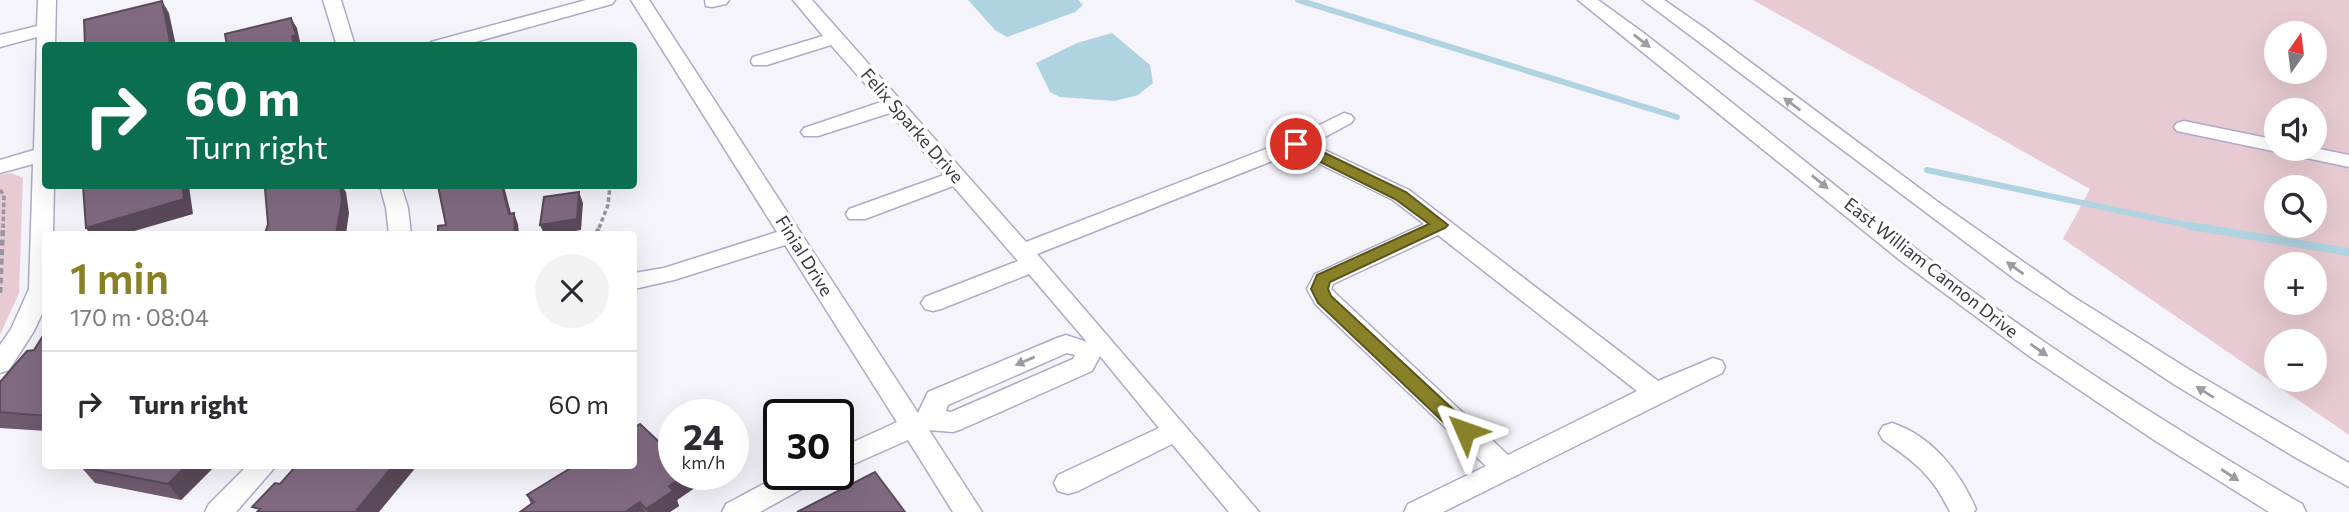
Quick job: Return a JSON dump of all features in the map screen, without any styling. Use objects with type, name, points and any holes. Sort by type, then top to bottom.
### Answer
[{"type":"street","points":[[44,42],[47,0]]},
{"type":"street","points":[[332,0],[345,42]]},
{"type":"street","points":[[453,42],[606,0]]},
{"type":"street","name":"Finial Drive","points":[[640,0],[791,235],[922,423],[968,512]]},
{"type":"street","name":"Felix Sparke Drive","points":[[803,0],[1027,258],[1096,348],[1177,431],[1245,512]]},
{"type":"street","name":"East William Cannon Drive","points":[[1587,0],[1673,64],[1956,291],[2130,411],[2292,512]]},
{"type":"street","points":[[1652,0],[2022,273],[2133,347],[2246,417],[2349,476]]},
{"type":"street","points":[[0,41],[44,30]]},
{"type":"street","points":[[760,61],[835,38]]},
{"type":"street","points":[[811,132],[893,105]]},
{"type":"street","points":[[933,303],[1027,258],[1296,144],[1344,119]]},
{"type":"street","points":[[2183,127],[2264,143]]},
{"type":"street","points":[[1296,144],[1401,195],[1656,393]]},
{"type":"street","points":[[0,167],[42,155]]},
{"type":"street","points":[[2327,157],[2349,161]]},
{"type":"street","points":[[857,214],[956,178]]},
{"type":"street","points":[[43,231],[44,189]]},
{"type":"street","points":[[391,189],[400,231]]},
{"type":"street","points":[[1440,225],[1323,279],[1320,289],[1324,299],[1505,468]]},
{"type":"street","points":[[637,280],[666,275],[791,235]]},
{"type":"street","points":[[0,364],[22,331],[41,289],[42,255]]},
{"type":"street","points":[[854,453],[922,423],[953,422],[1083,365],[1096,348]]},
{"type":"street","points":[[1418,512],[1713,367]]},
{"type":"street","points":[[1068,483],[1177,431]]},
{"type":"street","points":[[1892,433],[1931,459],[1954,485],[1959,511]]},
{"type":"street","points":[[219,512],[260,469]]},
{"type":"street","points":[[736,512],[777,490]]},
{"type":"path","points":[[598,231],[606,218],[611,200],[610,189]]},
{"type":"path","points":[[0,190],[4,195],[0,293]]},
{"type":"shaded area","points":[[1753,0],[2349,0],[2349,435],[2286,392],[2327,392],[2327,329],[2264,329],[2264,377],[2063,239],[2090,189]]},
{"type":"shaded area","points":[[11,173],[23,178],[19,293],[0,335],[0,175]]},
{"type":"water","points":[[968,0],[1078,0],[1083,5],[1075,12],[1007,37],[995,30]]},
{"type":"water","points":[[1112,33],[1150,65],[1153,83],[1138,95],[1115,101],[1060,97],[1050,92],[1036,63],[1077,43]]},
{"type":"building","points":[[162,1],[170,42],[85,42],[84,20]]},
{"type":"building","points":[[291,18],[296,35],[292,36],[293,42],[226,42],[225,34]]},
{"type":"building","points":[[83,189],[182,189],[184,199],[86,228]]},
{"type":"building","points":[[265,189],[340,189],[342,200],[337,231],[266,231],[268,224]]},
{"type":"building","points":[[439,189],[503,189],[509,214],[514,213],[515,231],[438,231],[438,226],[446,225]]},
{"type":"building","points":[[579,192],[577,219],[540,225],[544,197]]},
{"type":"building","points":[[42,337],[42,416],[0,412],[0,382],[27,351],[34,350]]},
{"type":"building","points":[[640,424],[658,441],[658,490],[673,491],[646,509],[640,502],[625,512],[520,512],[534,502],[527,495],[569,469],[637,469],[637,426]]},
{"type":"building","points":[[91,469],[183,469],[168,484]]},
{"type":"building","points":[[293,469],[391,469],[355,512],[257,512],[260,509],[252,507],[275,483],[280,484]]},
{"type":"building","points":[[875,472],[905,512],[797,512],[840,490],[854,490],[854,483]]},
{"type":"waterway","points":[[1298,0],[1677,117]]},
{"type":"waterway","points":[[1927,170],[2193,226]]},
{"type":"waterway","points":[[2193,226],[2349,252]]},
{"type":"waterway","points":[[2193,226],[2201,228]]},
{"type":"route","points":[[1296,144],[1401,195],[1440,225],[1323,279],[1320,289],[1324,299],[1465,431]]}]
